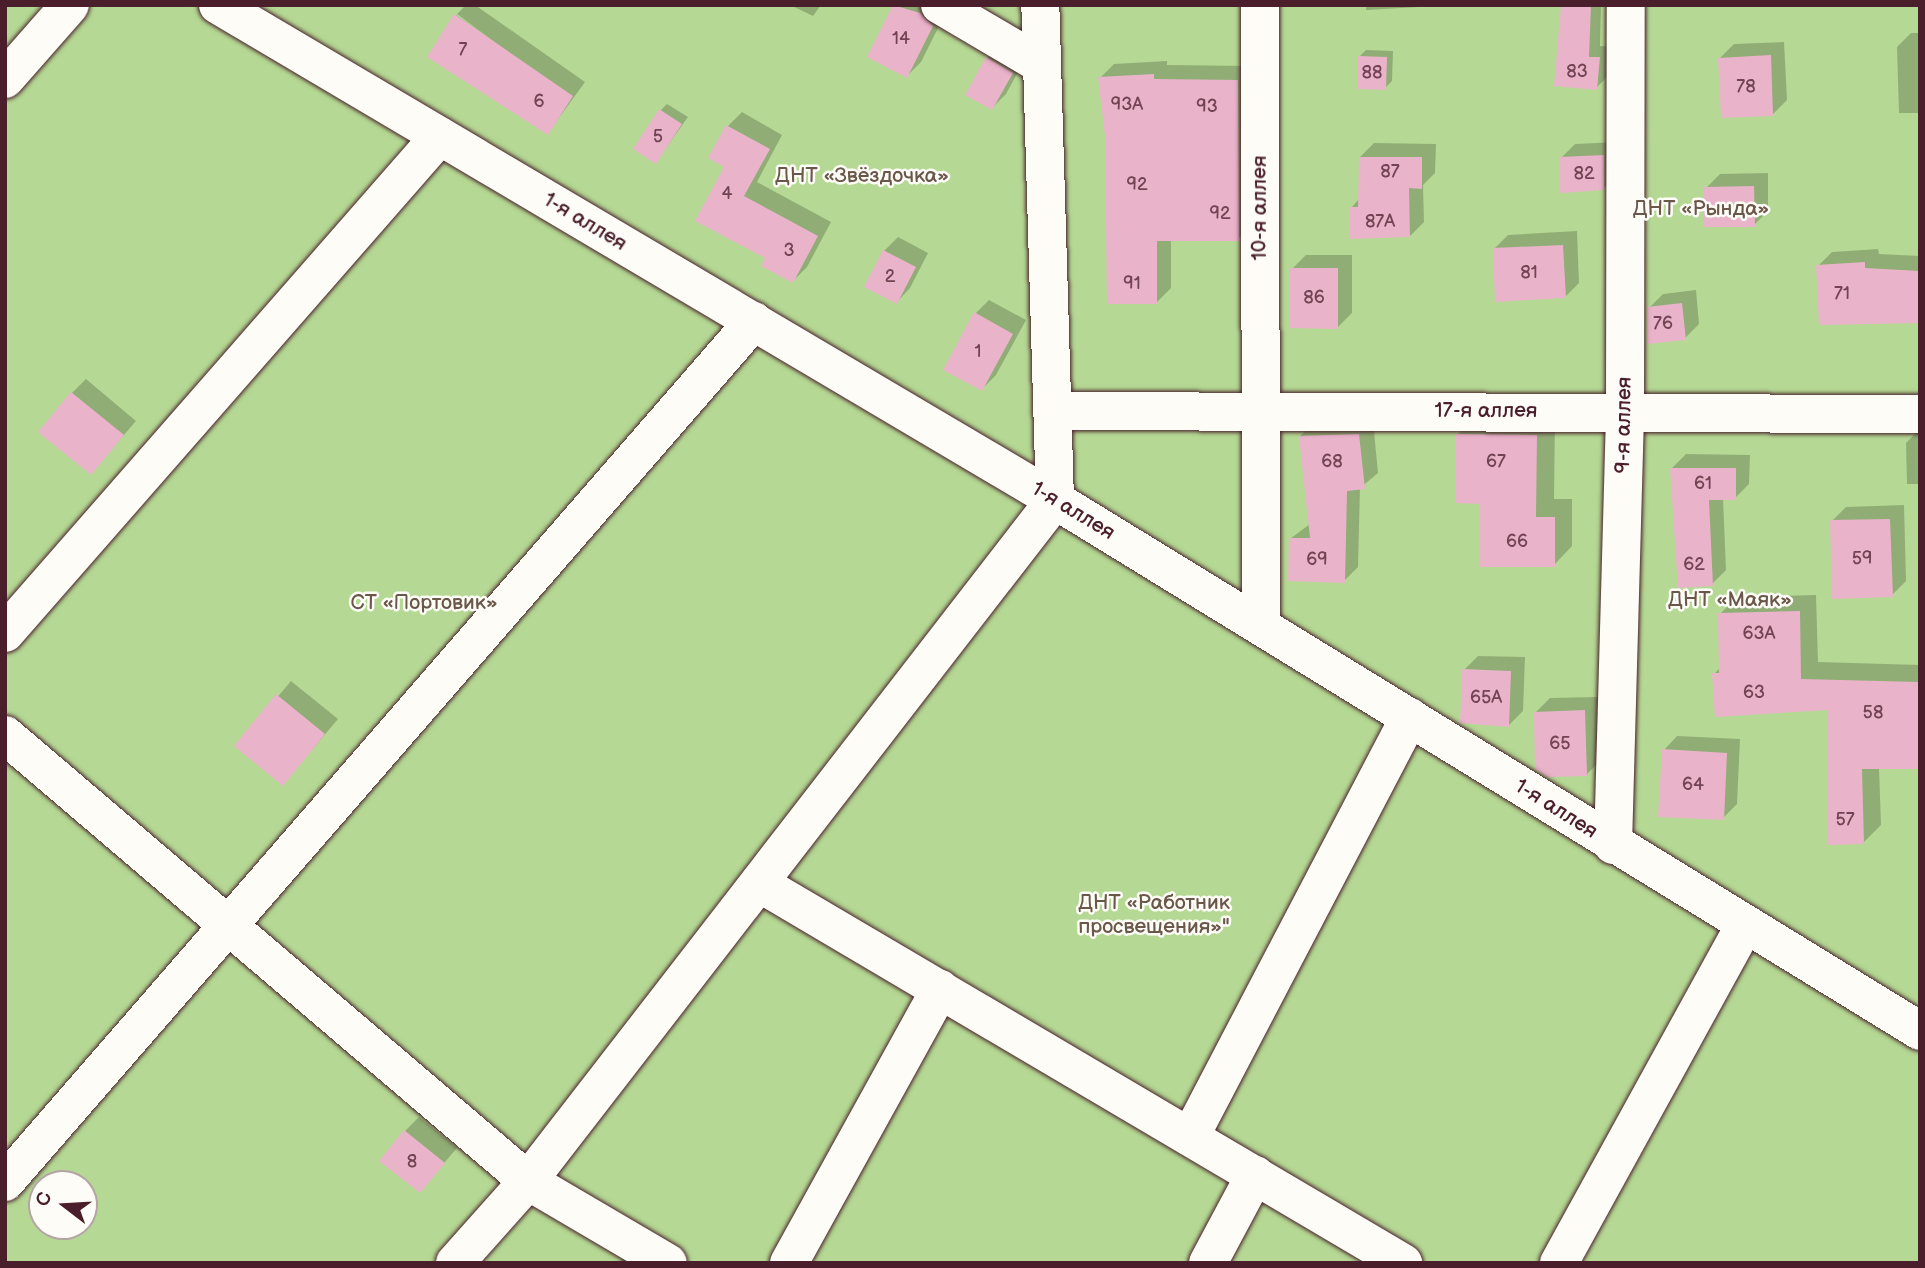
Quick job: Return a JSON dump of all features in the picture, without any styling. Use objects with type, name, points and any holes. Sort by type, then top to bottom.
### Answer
[{"type":"street","points":[[5,79],[70,5]]},
{"type":"street","name":"1-я аллея","points":[[218,5],[1055,500],[1410,717],[1744,927],[1920,1031]]},
{"type":"street","points":[[940,5],[1042,65]]},
{"type":"street","points":[[455,1263],[528,1181],[1055,500],[1040,5]]},
{"type":"street","name":"10-я аллея","points":[[1260,5],[1261,626]]},
{"type":"street","name":"9-я аллея","points":[[1613,845],[1625,411],[1626,5]]},
{"type":"street","points":[[5,634],[440,136]]},
{"type":"street","points":[[5,1182],[754,321]]},
{"type":"street","name":"17-я аллея","points":[[1052,411],[1920,414]]},
{"type":"street","points":[[1190,1137],[1410,717]]},
{"type":"street","points":[[5,735],[528,1181],[667,1263]]},
{"type":"street","points":[[759,883],[1404,1263]]},
{"type":"street","points":[[1559,1263],[1744,927]]},
{"type":"street","points":[[789,1263],[940,989]]},
{"type":"street","points":[[1208,1263],[1255,1175]]},
{"type":"green space","points":[[5,5],[1920,5],[1920,1263],[5,1263]]},
{"type":"building","points":[[893,5],[920,13],[933,26],[907,78],[867,57]]},
{"type":"building","points":[[1561,5],[1591,5],[1589,57],[1600,57],[1597,90],[1554,86]]},
{"type":"building","points":[[454,14],[573,96],[548,135],[427,57]]},
{"type":"building","points":[[1771,55],[1773,116],[1721,118],[1718,58]]},
{"type":"building","points":[[1358,56],[1387,57],[1386,90],[1357,89]]},
{"type":"building","points":[[986,57],[1013,73],[992,110],[965,95]]},
{"type":"building","points":[[1154,74],[1154,79],[1238,80],[1239,241],[1157,241],[1157,304],[1107,304],[1105,136],[1098,77]]},
{"type":"building","points":[[659,109],[682,124],[656,164],[633,149]]},
{"type":"building","points":[[726,125],[770,149],[744,196],[818,236],[793,283],[761,266],[765,258],[695,221],[724,167],[708,158]]},
{"type":"building","points":[[1604,155],[1604,190],[1560,193],[1559,157]]},
{"type":"building","points":[[1359,157],[1422,157],[1422,189],[1409,188],[1410,237],[1350,239],[1349,207],[1358,207]]},
{"type":"building","points":[[1754,186],[1755,227],[1704,227],[1704,187]]},
{"type":"building","points":[[1563,245],[1566,298],[1495,302],[1493,248]]},
{"type":"building","points":[[883,250],[916,267],[897,304],[864,287]]},
{"type":"building","points":[[1865,262],[1865,268],[1920,271],[1920,323],[1819,325],[1816,265]]},
{"type":"building","points":[[1290,268],[1338,268],[1338,329],[1290,328]]},
{"type":"building","points":[[1682,303],[1686,340],[1647,344],[1647,307]]},
{"type":"building","points":[[974,312],[1013,334],[982,391],[943,370]]},
{"type":"building","points":[[71,392],[124,435],[91,475],[38,432]]},
{"type":"building","points":[[1359,434],[1365,489],[1347,491],[1345,583],[1288,581],[1289,538],[1310,538],[1299,436]]},
{"type":"building","points":[[1456,434],[1537,435],[1536,517],[1555,517],[1555,567],[1480,567],[1480,504],[1455,503]]},
{"type":"building","points":[[1670,468],[1736,468],[1736,500],[1709,500],[1713,586],[1678,588]]},
{"type":"building","points":[[1890,519],[1893,597],[1832,599],[1830,520]]},
{"type":"building","points":[[1800,611],[1801,679],[1919,682],[1920,769],[1862,769],[1864,844],[1828,845],[1828,710],[1715,717],[1712,673],[1719,673],[1718,613]]},
{"type":"building","points":[[1462,669],[1511,671],[1509,727],[1460,723]]},
{"type":"building","points":[[276,694],[325,734],[283,786],[234,746]]},
{"type":"building","points":[[1585,710],[1587,776],[1548,777],[1535,769],[1534,712]]},
{"type":"building","points":[[1662,749],[1727,753],[1724,820],[1658,817]]},
{"type":"building","points":[[404,1130],[445,1163],[420,1193],[379,1161]]},
{"type":"park label","name":"ДНТ «Звёздочка»","points":[[862,176]]},
{"type":"park label","name":"ДНТ «Рында»","points":[[1701,209]]},
{"type":"park label","name":"ДНТ «Маяк»","points":[[1730,600]]},
{"type":"park label","name":"СТ «Портовик»","points":[[424,603]]},
{"type":"park label","name":"ДНТ «Работник просвещения»\"","points":[[1154,915]]}]
